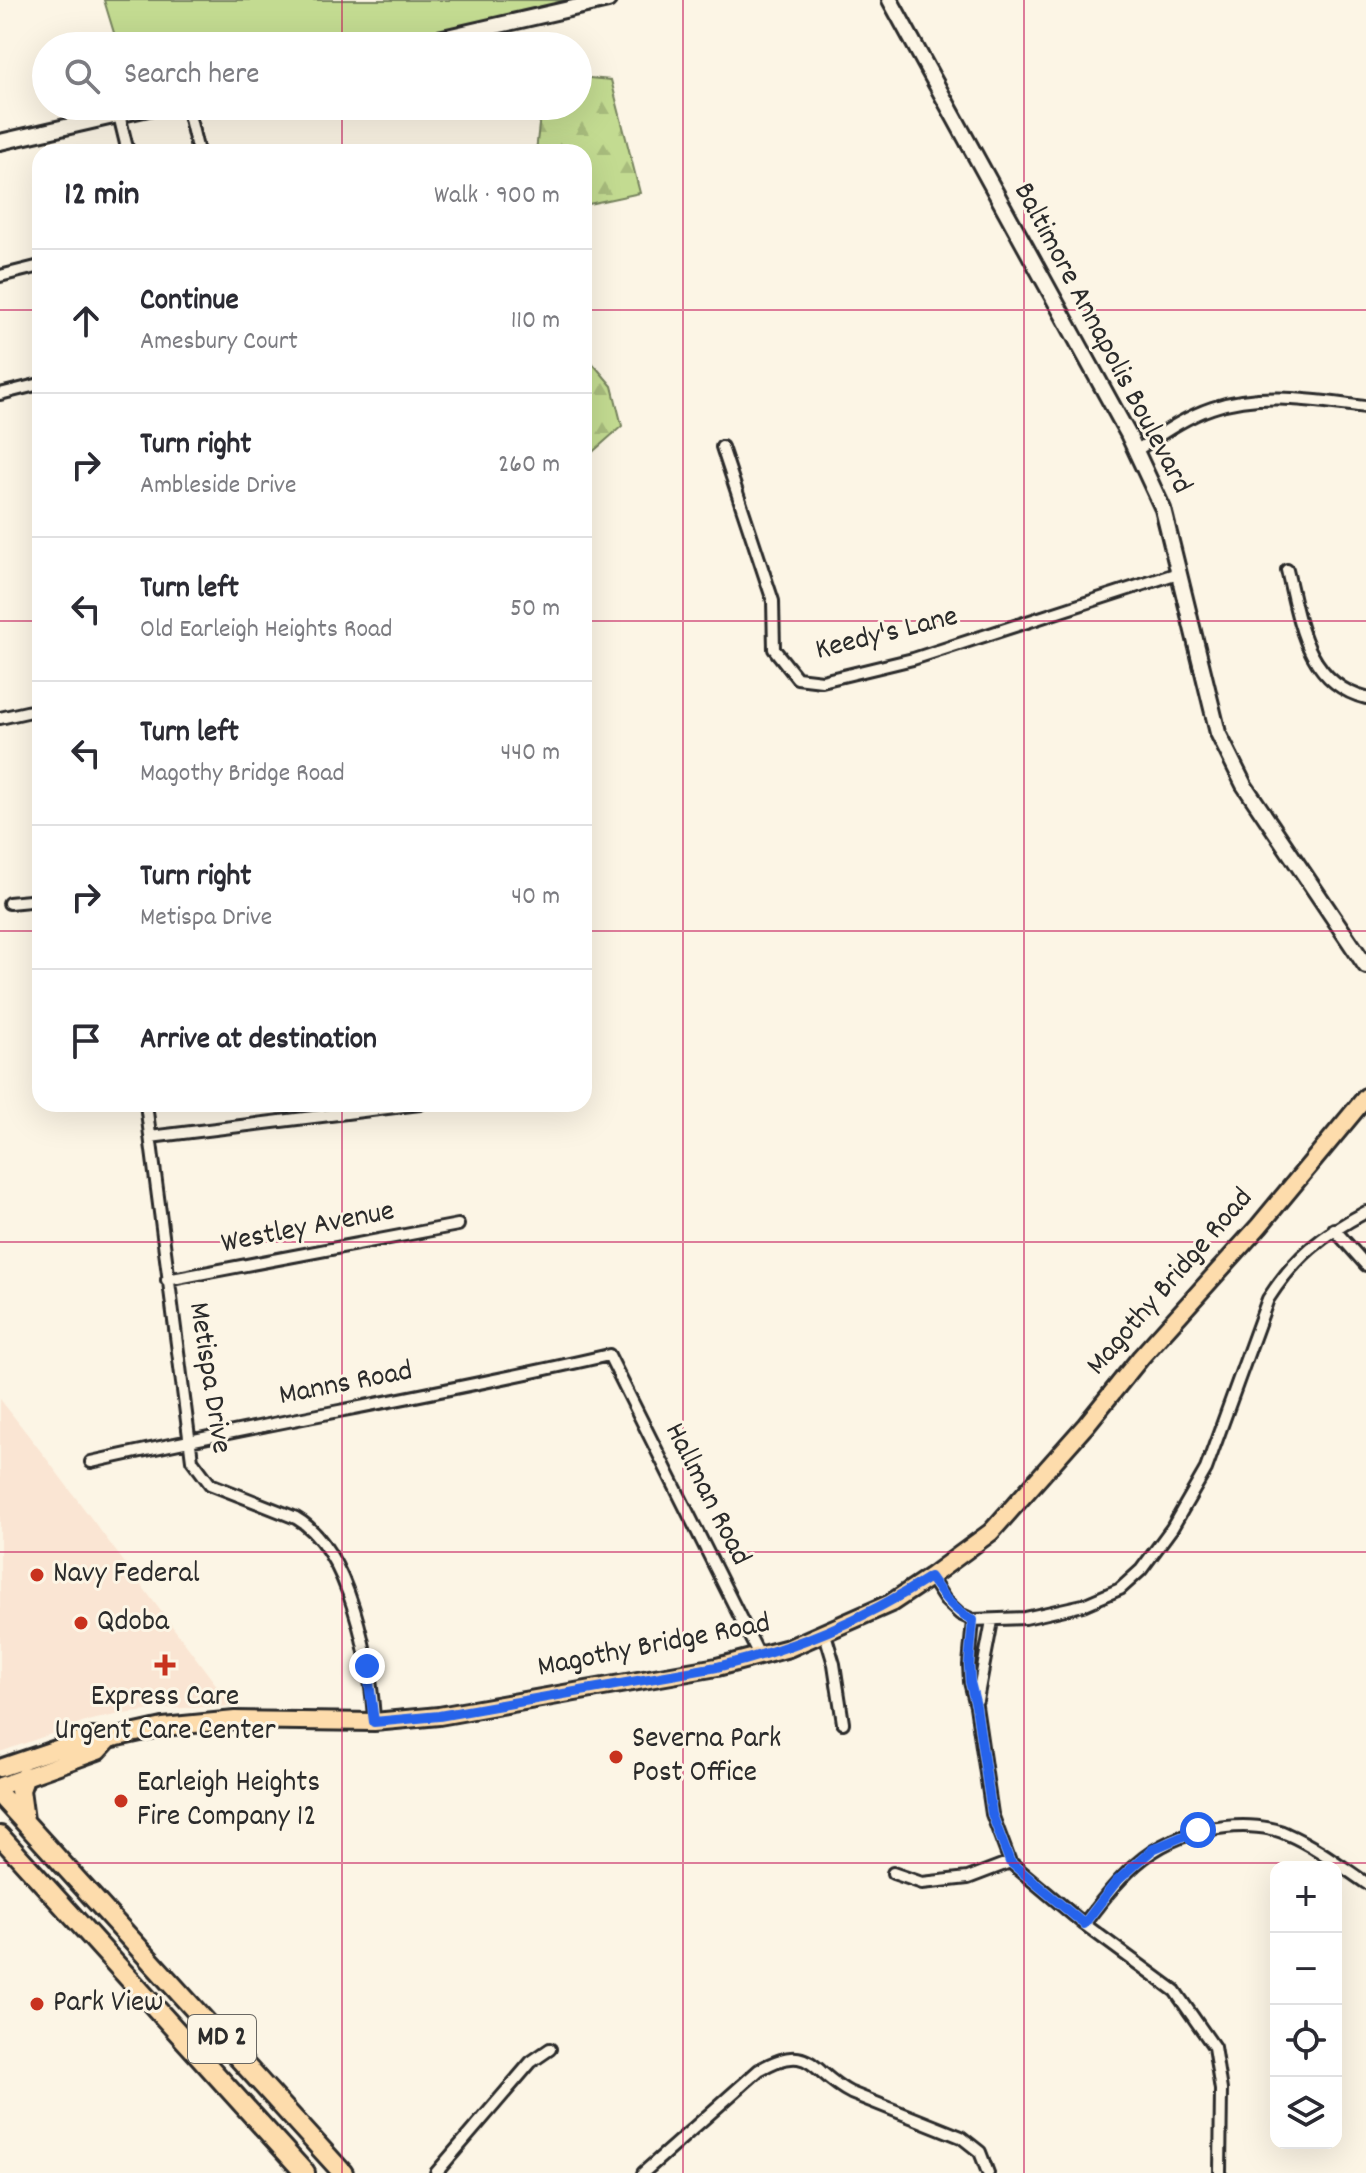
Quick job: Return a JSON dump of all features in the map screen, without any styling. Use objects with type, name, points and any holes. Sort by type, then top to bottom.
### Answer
[{"type":"highway","points":[[25,1776],[20,1790],[25,1823]]},
{"type":"highway","name":"MD 2","points":[[0,1795],[343,2173]]},
{"type":"highway","name":"MD 2","points":[[0,1836],[305,2173]]},
{"type":"main road","points":[[469,32],[608,0]]},
{"type":"main road","name":"Baltimore Annapolis Boulevard","points":[[890,0],[1137,450],[1163,509],[1218,733],[1244,785],[1366,966]]},
{"type":"main road","points":[[0,142],[97,120]]},
{"type":"main road","name":"Magothy Bridge Road","points":[[0,1768],[92,1737],[109,1739],[147,1730],[225,1720],[374,1722],[439,1716],[717,1667],[760,1657],[825,1634],[891,1603],[991,1532],[1141,1357],[1259,1226],[1366,1097]]},
{"type":"main road","name":"Magothy Bridge Road","points":[[0,1786],[98,1751],[109,1739]]},
{"type":"street","points":[[120,120],[126,144]]},
{"type":"street","points":[[190,120],[196,144]]},
{"type":"street","points":[[0,276],[32,268]]},
{"type":"street","points":[[0,394],[32,386]]},
{"type":"street","points":[[1137,450],[1192,416],[1239,401],[1289,399],[1366,407]]},
{"type":"street","name":"Keedy's Lane","points":[[722,447],[773,601],[774,649],[797,678],[822,681],[913,659],[1178,573]]},
{"type":"street","points":[[1287,570],[1308,650],[1331,679],[1349,692],[1366,698]]},
{"type":"street","points":[[0,718],[32,711]]},
{"type":"street","points":[[9,903],[32,901]]},
{"type":"street","name":"Metispa Drive","points":[[147,1112],[192,1460],[210,1484],[296,1518],[307,1524],[323,1544],[347,1592],[364,1647],[371,1681],[374,1722]]},
{"type":"street","points":[[150,1137],[355,1112]]},
{"type":"street","points":[[930,1577],[945,1600],[960,1614],[973,1620],[1025,1618],[1083,1605],[1120,1589],[1141,1570],[1172,1528],[1206,1469],[1268,1299],[1304,1252],[1334,1229],[1366,1212]]},
{"type":"street","name":"Westley Avenue","points":[[167,1280],[458,1225]]},
{"type":"street","points":[[1334,1229],[1366,1265]]},
{"type":"street","name":"Manns Road","points":[[91,1462],[609,1355]]},
{"type":"street","name":"Hallman Road","points":[[609,1355],[760,1657]]},
{"type":"street","points":[[973,1620],[969,1665],[992,1814],[1010,1862],[1084,1924],[1175,1991],[1214,2047],[1221,2090],[1220,2173]]},
{"type":"street","points":[[976,1706],[992,1621]]},
{"type":"street","points":[[825,1634],[834,1664],[843,1723]]},
{"type":"street","points":[[1084,1924],[1116,1882],[1153,1849],[1198,1830],[1244,1826],[1285,1832],[1366,1883]]},
{"type":"street","points":[[893,1873],[922,1883],[968,1878],[1010,1862]]},
{"type":"street","points":[[436,2173],[531,2062],[550,2049]]},
{"type":"street","points":[[643,2173],[759,2070],[790,2057],[813,2063],[835,2085],[851,2093],[961,2137],[980,2152],[988,2173]]},
{"type":"shaded area","points":[[0,1399],[232,1706],[161,1709],[116,1715],[91,1720],[0,1752]]},
{"type":"green space","points":[[104,0],[571,0],[436,32],[114,32]]},
{"type":"green space","points":[[592,78],[611,80],[640,193],[592,203],[592,144],[537,144],[539,120],[592,120]]},
{"type":"green space","points":[[592,362],[612,386],[622,426],[592,453]]},
{"type":"place","name":"Navy Federal","points":[[37,1575]]},
{"type":"place","name":"Qdoba","points":[[81,1623]]},
{"type":"place","name":"Express Care Urgent Care Center","points":[[165,1665]]},
{"type":"place","name":"Severna Park Post Office","points":[[616,1757]]},
{"type":"place","name":"Earleigh Heights Fire Company 12","points":[[121,1801]]},
{"type":"place","name":"Park View","points":[[37,2004]]},
{"type":"route","points":[[367,1666],[374,1722],[439,1716],[760,1657],[825,1634],[891,1603],[930,1577],[945,1600],[960,1614],[973,1620],[970,1682],[992,1814],[1010,1862],[1084,1924],[1116,1882],[1153,1849],[1198,1830]]}]
